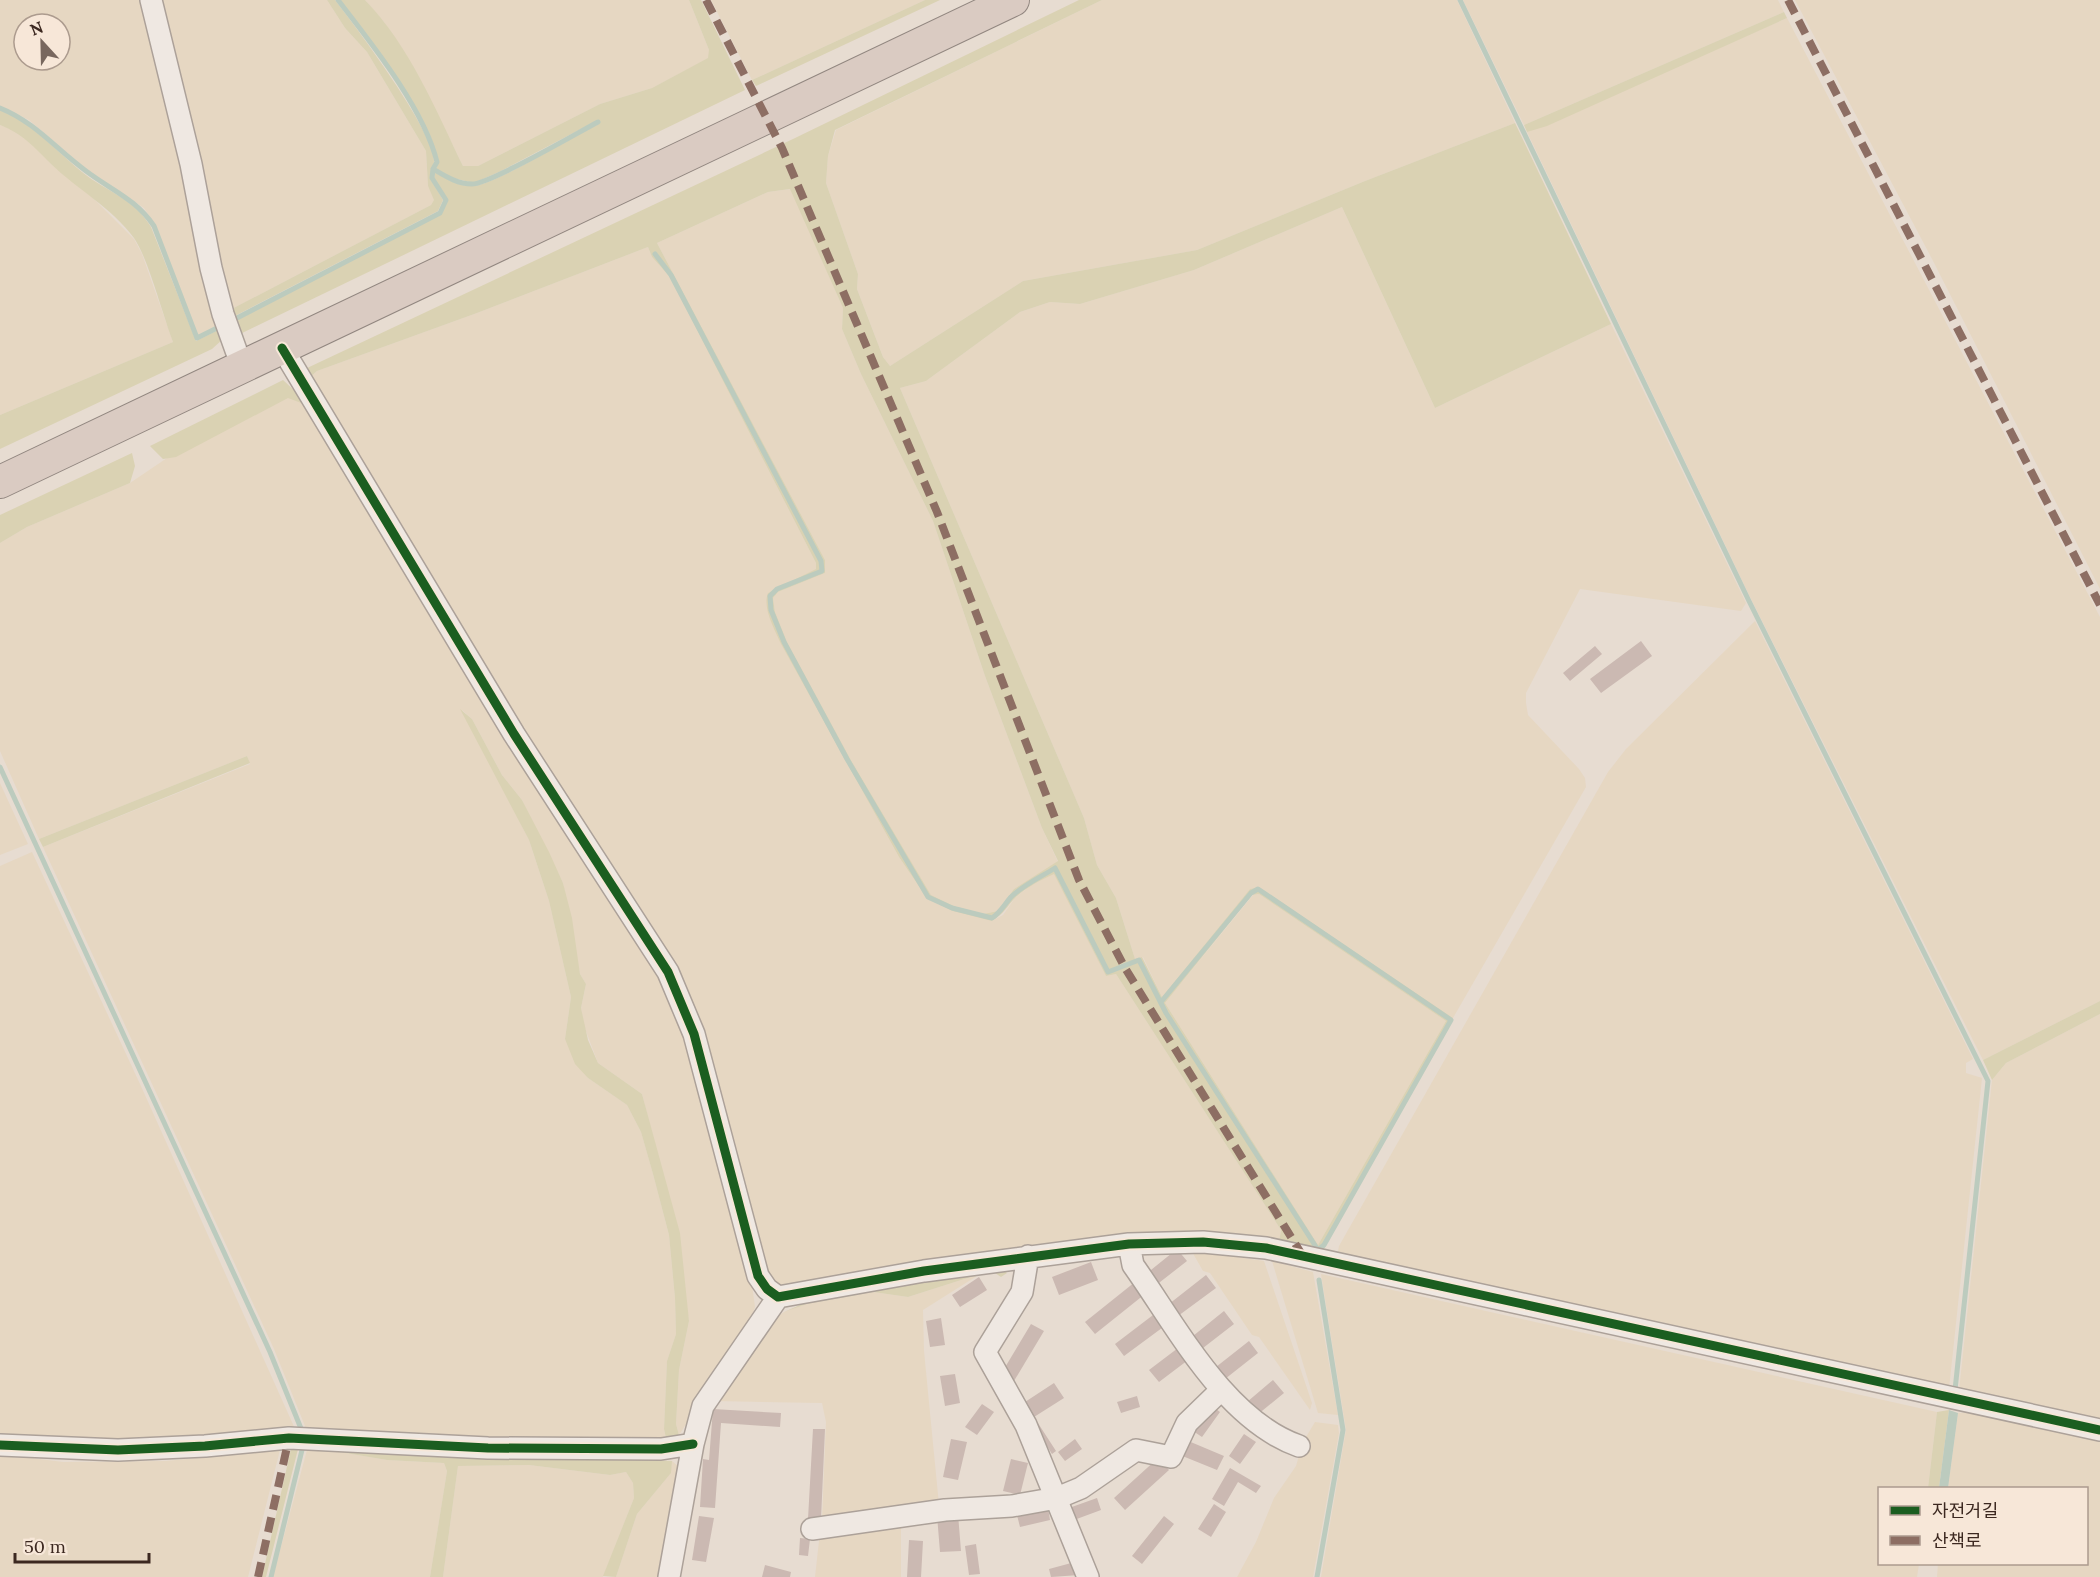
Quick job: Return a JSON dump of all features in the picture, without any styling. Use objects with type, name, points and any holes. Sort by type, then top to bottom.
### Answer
[{"type":"highway","points":[[0,482],[1013,0]]},
{"type":"street","points":[[151,0],[190,164],[211,268],[223,314],[242,367]]},
{"type":"street","points":[[282,348],[514,734],[668,972],[694,1034],[758,1276],[767,1289],[778,1297]]},
{"type":"street","points":[[669,1577],[693,1444],[703,1406],[778,1297],[924,1270],[1129,1244],[1203,1242],[1266,1248],[2100,1430]]},
{"type":"street","points":[[1129,1244],[1133,1265],[1221,1390],[1254,1422],[1276,1438],[1299,1446]]},
{"type":"street","points":[[1028,1256],[1023,1292],[985,1352],[1026,1425],[1058,1498],[1088,1577]]},
{"type":"street","points":[[812,1529],[945,1510],[1012,1506],[1058,1498],[1081,1488],[1136,1450],[1171,1457],[1187,1423],[1221,1390]]},
{"type":"street","points":[[0,1445],[118,1450],[205,1446],[289,1437],[488,1448],[661,1449],[693,1444]]},
{"type":"shaded area","points":[[0,0],[147,0],[222,324],[198,335],[155,225],[144,208],[86,169],[29,120],[0,106]]},
{"type":"shaded area","points":[[155,0],[327,0],[345,28],[367,52],[426,151],[428,186],[435,199],[431,205],[226,312]]},
{"type":"shaded area","points":[[327,0],[335,0],[376,55],[408,104],[431,147],[434,165],[430,178],[443,200],[438,211],[229,319],[226,312],[431,205],[434,200],[428,186],[426,151],[367,52],[345,28]]},
{"type":"shaded area","points":[[340,0],[365,0],[381,18],[420,79],[463,166],[478,166],[600,104],[652,88],[708,58],[709,50],[689,0],[701,0],[745,90],[236,336],[231,322],[441,214],[448,200],[434,178],[435,172],[458,184],[474,186],[485,183],[518,168],[599,123],[598,120],[474,183],[453,178],[436,169],[436,155],[416,110],[382,57]]},
{"type":"shaded area","points":[[365,0],[689,0],[709,50],[709,58],[652,88],[600,104],[478,166],[463,166],[419,78],[384,22]]},
{"type":"shaded area","points":[[711,0],[925,0],[752,80]]},
{"type":"shaded area","points":[[925,0],[940,0],[756,86],[752,80]]},
{"type":"shaded area","points":[[1079,0],[1102,0],[835,130],[828,156],[826,183],[858,274],[857,289],[883,357],[890,366],[1023,281],[1197,250],[1515,123],[1611,324],[1435,408],[1342,207],[1194,270],[1080,304],[1050,302],[1020,312],[926,381],[900,388],[1084,818],[1097,865],[1116,898],[1135,959],[1142,957],[1162,997],[1250,889],[1259,887],[1453,1018],[1321,1254],[1279,1242],[1281,1230],[1116,974],[1106,976],[1054,874],[1020,893],[992,921],[953,911],[927,898],[899,857],[781,644],[768,612],[768,593],[816,569],[816,563],[670,277],[652,257],[648,247],[477,313],[317,371],[308,379],[305,369],[793,139]],"holes":[[[790,189],[843,308],[842,329],[861,374],[933,521],[985,676],[1042,828],[1058,861],[1014,889],[998,911],[983,914],[956,907],[931,895],[852,762],[787,642],[775,612],[773,598],[778,592],[825,573],[825,560],[657,243],[768,192]],[[1259,894],[1446,1021],[1318,1245],[1165,1003],[1252,895]]]},
{"type":"shaded area","points":[[1102,0],[1457,0],[1515,123],[1197,250],[1023,281],[890,366],[883,357],[857,289],[858,274],[826,183],[828,156],[836,130]]},
{"type":"shaded area","points":[[1463,0],[1778,0],[1784,12],[1524,125]]},
{"type":"shaded area","points":[[1795,0],[2100,0],[2100,589],[1931,257]]},
{"type":"shaded area","points":[[1784,12],[1787,18],[1547,126],[1527,132],[1524,125]]},
{"type":"shaded area","points":[[1787,18],[2100,617],[2100,1001],[1983,1060],[1751,599],[1527,132]]},
{"type":"shaded area","points":[[0,110],[34,130],[82,172],[120,196],[144,217],[151,227],[196,341],[220,329],[223,339],[212,349],[0,449],[0,415],[173,342],[150,273],[134,238],[115,217],[61,173],[28,142],[15,132],[0,125]]},
{"type":"shaded area","points":[[0,125],[16,131],[36,146],[51,164],[83,188],[134,239],[142,254],[173,342],[0,415]]},
{"type":"shaded area","points":[[791,189],[843,308],[842,329],[861,374],[933,521],[985,676],[1042,828],[1058,862],[1014,889],[998,911],[983,914],[956,907],[931,895],[852,762],[787,642],[775,612],[773,598],[778,592],[825,573],[825,560],[657,243],[768,192]]},
{"type":"shaded area","points":[[1342,207],[1435,408],[1611,324],[1746,603],[1741,611],[1580,589],[1526,693],[1526,703],[1528,715],[1579,769],[1585,778],[1586,787],[1453,1018],[1259,887],[1250,889],[1162,997],[1143,957],[1135,959],[1116,898],[1097,865],[1084,818],[900,388],[926,381],[1020,312],[1050,302],[1080,304],[1194,270]]},
{"type":"shaded area","points":[[648,247],[652,257],[670,277],[816,563],[817,569],[768,593],[781,644],[899,857],[927,898],[992,921],[1003,915],[1015,898],[1029,887],[1054,873],[1106,976],[1116,974],[1281,1230],[1279,1242],[1178,1234],[791,1291],[767,1280],[686,999],[308,379],[317,371],[477,313]]},
{"type":"shaded area","points":[[283,380],[312,407],[288,398],[176,457],[163,459],[150,446]]},
{"type":"shaded area","points":[[288,397],[312,407],[671,994],[690,1054],[751,1278],[755,1307],[748,1328],[679,1435],[676,1424],[679,1370],[689,1321],[657,1152],[642,1094],[598,1063],[584,1026],[581,1008],[586,984],[580,974],[563,883],[522,800],[502,775],[472,719],[462,710],[529,840],[549,901],[571,997],[565,1039],[588,1078],[627,1105],[641,1132],[653,1174],[669,1235],[675,1298],[676,1334],[667,1361],[664,1429],[667,1443],[307,1431],[274,1349],[43,847],[250,764],[247,756],[39,839],[0,751],[0,543],[27,527],[130,483],[167,458],[176,456]]},
{"type":"shaded area","points":[[132,453],[135,466],[130,483],[27,527],[0,543],[0,515]]},
{"type":"shaded area","points":[[1755,621],[1973,1059],[1966,1063],[1966,1073],[1982,1078],[1949,1389],[1337,1256],[1339,1246],[1608,772],[1626,749]]},
{"type":"shaded area","points":[[460,709],[472,719],[502,775],[522,800],[563,883],[572,918],[580,974],[586,984],[581,1008],[588,1040],[598,1063],[642,1094],[680,1233],[689,1321],[679,1370],[676,1424],[679,1435],[667,1443],[664,1429],[667,1361],[676,1334],[675,1298],[669,1235],[653,1174],[641,1132],[627,1105],[588,1078],[575,1064],[565,1039],[571,997],[549,901],[529,840]]},
{"type":"shaded area","points":[[247,756],[250,763],[43,847],[39,839]]},
{"type":"shaded area","points":[[0,783],[28,844],[0,855]]},
{"type":"shaded area","points":[[32,852],[140,1084],[296,1431],[197,1441],[0,1440],[0,866]]},
{"type":"shaded area","points":[[1259,894],[1446,1021],[1318,1245],[1165,1003],[1253,895]]},
{"type":"shaded area","points":[[2100,1001],[2100,1014],[2006,1063],[1992,1080],[1983,1060]]},
{"type":"shaded area","points":[[2100,1014],[2100,1423],[1959,1391],[1992,1080],[2006,1063]]},
{"type":"shaded area","points":[[1191,1250],[1264,1261],[1312,1403],[1310,1410],[1259,1337],[1252,1335],[1210,1273],[1203,1271]]},
{"type":"shaded area","points":[[1272,1261],[1313,1272],[1338,1415],[1318,1413]]},
{"type":"shaded area","points":[[1002,1269],[1007,1273],[1001,1277],[995,1273],[980,1274],[908,1297],[873,1292],[807,1304],[784,1312],[811,1300]]},
{"type":"shaded area","points":[[980,1274],[923,1310],[924,1351],[939,1505],[822,1521],[826,1422],[822,1403],[714,1401],[778,1316],[784,1312],[807,1304],[873,1292],[908,1297]]},
{"type":"shaded area","points":[[1321,1274],[1937,1412],[1928,1487],[1878,1487],[1878,1565],[1919,1565],[1917,1577],[1321,1577],[1346,1430]]},
{"type":"shaded area","points":[[1949,1410],[1939,1487],[1928,1487],[1937,1412]]},
{"type":"shaded area","points":[[1949,1410],[1958,1413],[1948,1487],[1939,1487]]},
{"type":"shaded area","points":[[1968,1412],[2100,1441],[2100,1577],[1937,1577],[1938,1565],[2088,1565],[2088,1487],[1948,1487],[1958,1413]]},
{"type":"shaded area","points":[[1315,1422],[1338,1425],[1339,1433],[1313,1577],[1237,1577],[1256,1542],[1274,1498],[1296,1466],[1303,1442]]},
{"type":"shaded area","points":[[310,1447],[387,1460],[444,1463],[447,1471],[430,1577],[273,1577],[307,1450]]},
{"type":"shaded area","points":[[310,1447],[672,1461],[671,1473],[637,1514],[616,1577],[603,1576],[634,1498],[633,1483],[626,1472],[610,1475],[529,1465],[458,1466],[443,1577],[430,1577],[447,1471],[444,1463],[387,1460]]},
{"type":"shaded area","points":[[291,1449],[298,1449],[266,1577],[262,1577]]},
{"type":"shaded area","points":[[280,1450],[248,1577],[0,1577],[0,1454],[63,1462],[166,1461]]},
{"type":"shaded area","points":[[672,1461],[679,1467],[662,1577],[616,1577],[637,1514],[670,1474]]},
{"type":"shaded area","points":[[529,1465],[610,1475],[626,1472],[633,1483],[634,1498],[603,1577],[443,1577],[458,1466]]},
{"type":"shaded area","points":[[901,1523],[901,1577],[815,1577],[820,1532]]},
{"type":"building","points":[[1641,641],[1652,656],[1601,693],[1590,679]]},
{"type":"building","points":[[1595,646],[1602,654],[1570,681],[1563,673]]},
{"type":"building","points":[[1177,1249],[1187,1261],[1155,1286],[1146,1274]]},
{"type":"building","points":[[1091,1262],[1098,1280],[1059,1295],[1052,1277]]},
{"type":"building","points":[[1206,1275],[1216,1288],[1178,1316],[1169,1304]]},
{"type":"building","points":[[979,1277],[987,1290],[960,1307],[952,1295]]},
{"type":"building","points":[[1135,1282],[1145,1294],[1095,1334],[1085,1322]]},
{"type":"building","points":[[1224,1311],[1234,1324],[1203,1348],[1193,1336]]},
{"type":"building","points":[[1157,1312],[1166,1325],[1124,1356],[1115,1344]]},
{"type":"building","points":[[941,1318],[945,1345],[930,1347],[926,1321]]},
{"type":"building","points":[[1031,1324],[1044,1331],[1014,1381],[1001,1374]]},
{"type":"building","points":[[1249,1341],[1258,1353],[1225,1379],[1216,1367]]},
{"type":"building","points":[[1182,1345],[1192,1357],[1159,1382],[1149,1370]]},
{"type":"building","points":[[955,1374],[960,1403],[945,1406],[940,1376]]},
{"type":"building","points":[[1273,1380],[1284,1393],[1257,1415],[1247,1402]]},
{"type":"building","points":[[1054,1383],[1064,1398],[1034,1417],[1056,1451],[1052,1454],[1028,1416],[1032,1414],[1025,1402]]},
{"type":"building","points":[[1137,1396],[1140,1407],[1121,1413],[1117,1402]]},
{"type":"building","points":[[1208,1403],[1220,1412],[1202,1437],[1190,1429]]},
{"type":"building","points":[[982,1404],[994,1412],[977,1435],[965,1427]]},
{"type":"building","points":[[713,1409],[781,1413],[780,1427],[721,1423],[715,1508],[700,1507],[703,1459],[709,1460]]},
{"type":"building","points":[[813,1429],[825,1429],[821,1519],[808,1519]]},
{"type":"building","points":[[1244,1434],[1256,1442],[1240,1464],[1229,1456]]},
{"type":"building","points":[[951,1439],[967,1442],[958,1480],[943,1477]]},
{"type":"building","points":[[1075,1439],[1082,1449],[1065,1461],[1058,1452]]},
{"type":"building","points":[[1186,1440],[1224,1456],[1217,1470],[1180,1455]]},
{"type":"building","points":[[1158,1458],[1169,1470],[1125,1510],[1114,1498]]},
{"type":"building","points":[[1011,1459],[1028,1463],[1020,1495],[1003,1491]]},
{"type":"building","points":[[1230,1468],[1261,1486],[1256,1493],[1238,1482],[1224,1506],[1212,1499]]},
{"type":"building","points":[[1097,1498],[1101,1510],[1074,1520],[1069,1508]]},
{"type":"building","points":[[1214,1504],[1226,1512],[1211,1537],[1198,1529]]},
{"type":"building","points":[[1048,1508],[1050,1520],[1020,1527],[1017,1515]]},
{"type":"building","points":[[958,1514],[961,1551],[940,1552],[937,1515]]},
{"type":"building","points":[[699,1516],[714,1518],[706,1562],[692,1560]]},
{"type":"building","points":[[1164,1516],[1174,1524],[1142,1564],[1132,1556]]},
{"type":"building","points":[[800,1538],[810,1539],[808,1556],[799,1555]]},
{"type":"building","points":[[909,1540],[923,1541],[921,1577],[907,1577]]},
{"type":"building","points":[[976,1544],[980,1574],[969,1575],[965,1546]]},
{"type":"building","points":[[1075,1562],[1079,1575],[1051,1577],[1049,1569]]},
{"type":"building","points":[[765,1565],[791,1572],[790,1577],[762,1577]]},
{"type":"waterway","points":[[338,0],[409,99],[421,121],[437,162],[433,169],[451,179],[467,184],[482,182],[598,122]]},
{"type":"waterway","points":[[1460,0],[1749,601],[1988,1081],[1955,1390]]},
{"type":"waterway","points":[[0,108],[35,128],[75,163],[123,196],[147,217],[154,226],[197,338],[217,328]]},
{"type":"waterway","points":[[235,319],[440,213],[446,200],[432,178],[433,169]]},
{"type":"waterway","points":[[655,254],[671,275],[821,561],[822,571],[777,589],[770,596],[771,610],[784,642],[847,759],[928,897],[952,908],[992,918],[1016,893],[1055,868],[1108,972],[1139,960],[1166,1013],[1318,1250],[1324,1245],[1451,1020],[1258,889],[1251,893],[1161,1002]]},
{"type":"waterway","points":[[0,767],[270,1352],[302,1431]]},
{"type":"waterway","points":[[1317,1577],[1343,1430],[1319,1280]]},
{"type":"waterway","points":[[271,1577],[302,1450]]},
{"type":"marked path","points":[[706,0],[782,148],[937,512],[1079,880],[1125,968],[1304,1258]]},
{"type":"marked path","points":[[1788,0],[2100,605]]},
{"type":"marked path","points":[[258,1577],[289,1438]]},
{"type":"cycle path","points":[[282,348],[514,734],[668,972],[694,1034],[758,1276],[767,1289],[778,1297],[924,1271],[1129,1244],[1203,1242],[1266,1248],[2100,1430]]},
{"type":"cycle path","points":[[0,1445],[118,1450],[205,1446],[289,1438],[488,1448],[661,1449],[693,1444]]}]
